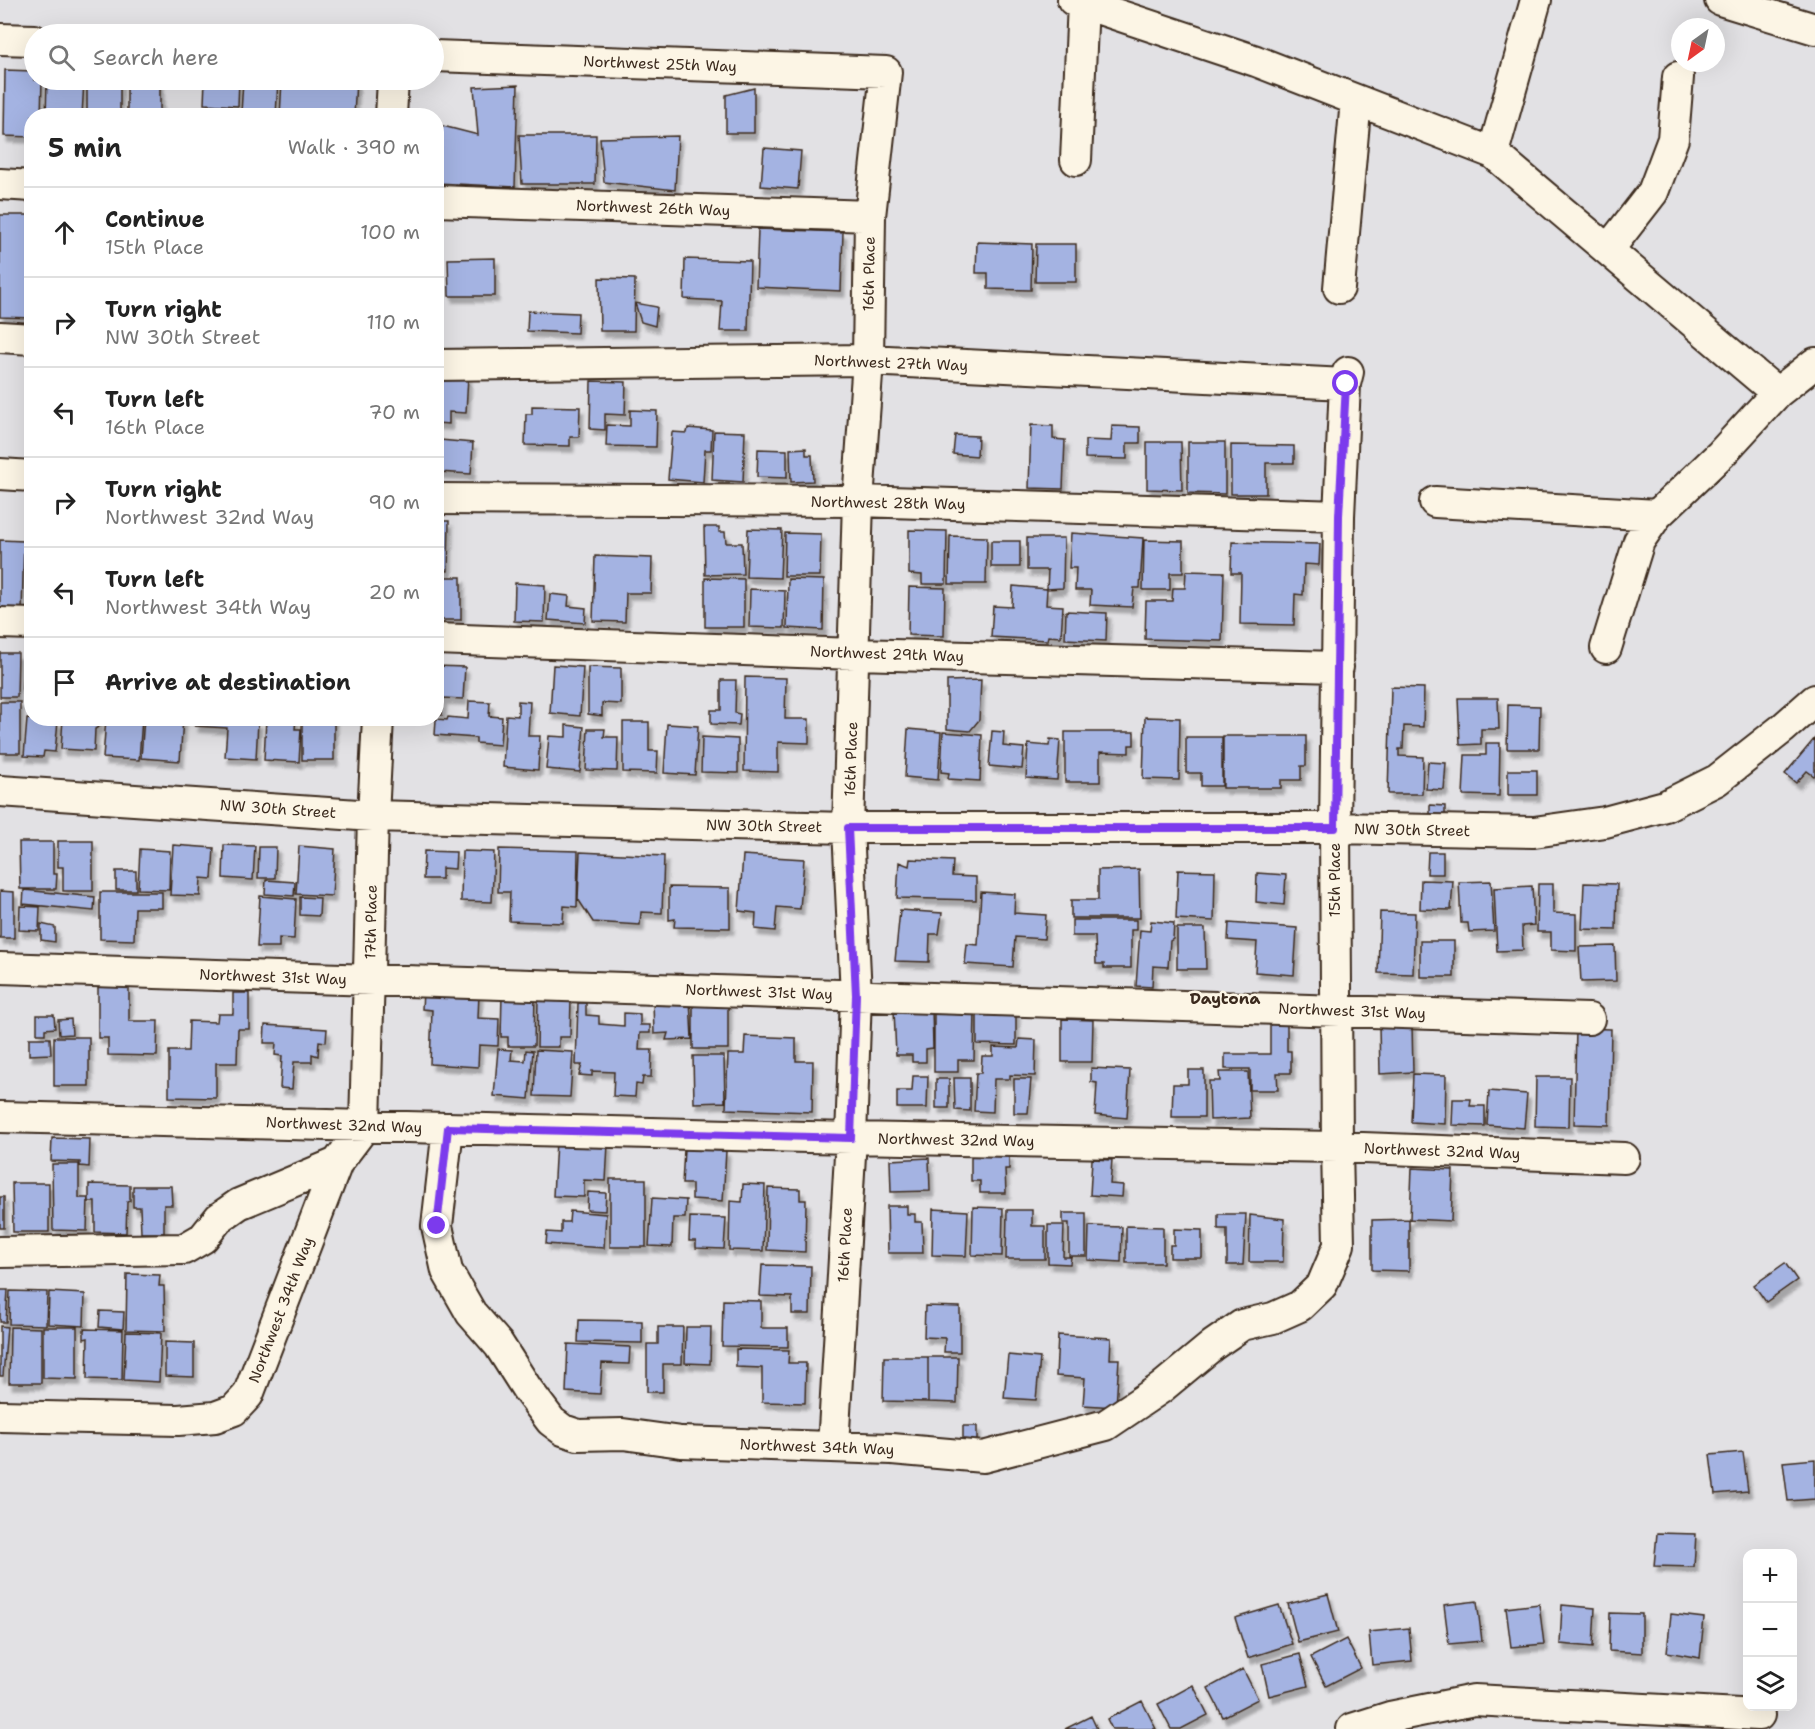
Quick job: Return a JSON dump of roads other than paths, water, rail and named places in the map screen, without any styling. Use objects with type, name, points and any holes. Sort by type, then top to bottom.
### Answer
[{"type":"street","points":[[1493,153],[1536,0]]},
{"type":"street","points":[[1720,0],[1815,29]]},
{"type":"street","points":[[1076,160],[1078,1],[1256,61],[1493,153],[1778,393]]},
{"type":"street","points":[[0,39],[24,40]]},
{"type":"street","name":"Northwest 25th Way","points":[[444,56],[886,72]]},
{"type":"street","name":"16th Place","points":[[833,1447],[851,1138],[856,995],[848,828],[858,501],[868,360],[870,216],[886,72]]},
{"type":"street","points":[[1608,250],[1653,192],[1673,139],[1678,77]]},
{"type":"street","points":[[391,108],[392,90]]},
{"type":"street","points":[[1339,288],[1356,100]]},
{"type":"street","points":[[0,184],[24,186]]},
{"type":"street","name":"Northwest 26th Way","points":[[444,201],[870,216]]},
{"type":"street","points":[[0,337],[24,338]]},
{"type":"street","name":"Northwest 27th Way","points":[[444,365],[868,360],[1347,378]]},
{"type":"street","points":[[1606,648],[1639,541],[1657,515],[1721,454],[1778,393],[1815,363]]},
{"type":"street","name":"15th Place","points":[[1340,1245],[1337,1147],[1335,828],[1339,516],[1347,378]]},
{"type":"street","points":[[0,474],[24,476]]},
{"type":"street","name":"Northwest 28th Way","points":[[444,499],[858,501],[1339,516]]},
{"type":"street","points":[[1435,502],[1657,515]]},
{"type":"street","points":[[0,623],[24,624]]},
{"type":"street","name":"Northwest 29th Way","points":[[444,639],[855,654],[1338,667]]},
{"type":"street","name":"NW 30th Street","points":[[0,791],[373,816],[848,828],[1335,828],[1534,832],[1605,822],[1665,806],[1717,780],[1815,700]]},
{"type":"street","name":"17th Place","points":[[365,1126],[378,726]]},
{"type":"street","name":"Northwest 31st Way","points":[[0,968],[1589,1019]]},
{"type":"street","name":"Northwest 32nd Way","points":[[0,1117],[851,1138],[1337,1147],[1624,1158]]},
{"type":"street","name":"Northwest 34th Way","points":[[0,1416],[178,1420],[214,1417],[234,1410],[248,1395],[337,1163],[365,1126]]},
{"type":"street","name":"Northwest 34th Way","points":[[448,1128],[437,1226],[447,1271],[471,1313],[499,1345],[551,1421],[563,1431],[578,1435],[623,1434],[681,1442],[892,1449],[983,1457],[1106,1425],[1161,1388],[1213,1345],[1242,1325],[1273,1318],[1300,1306],[1322,1285],[1340,1245]]},
{"type":"street","points":[[0,1252],[184,1249],[203,1238],[219,1218],[239,1204],[337,1163]]},
{"type":"street","points":[[1352,1729],[1389,1718],[1474,1700],[1759,1717]]},
{"type":"district","name":"Daytona","points":[[1225,998]]}]
